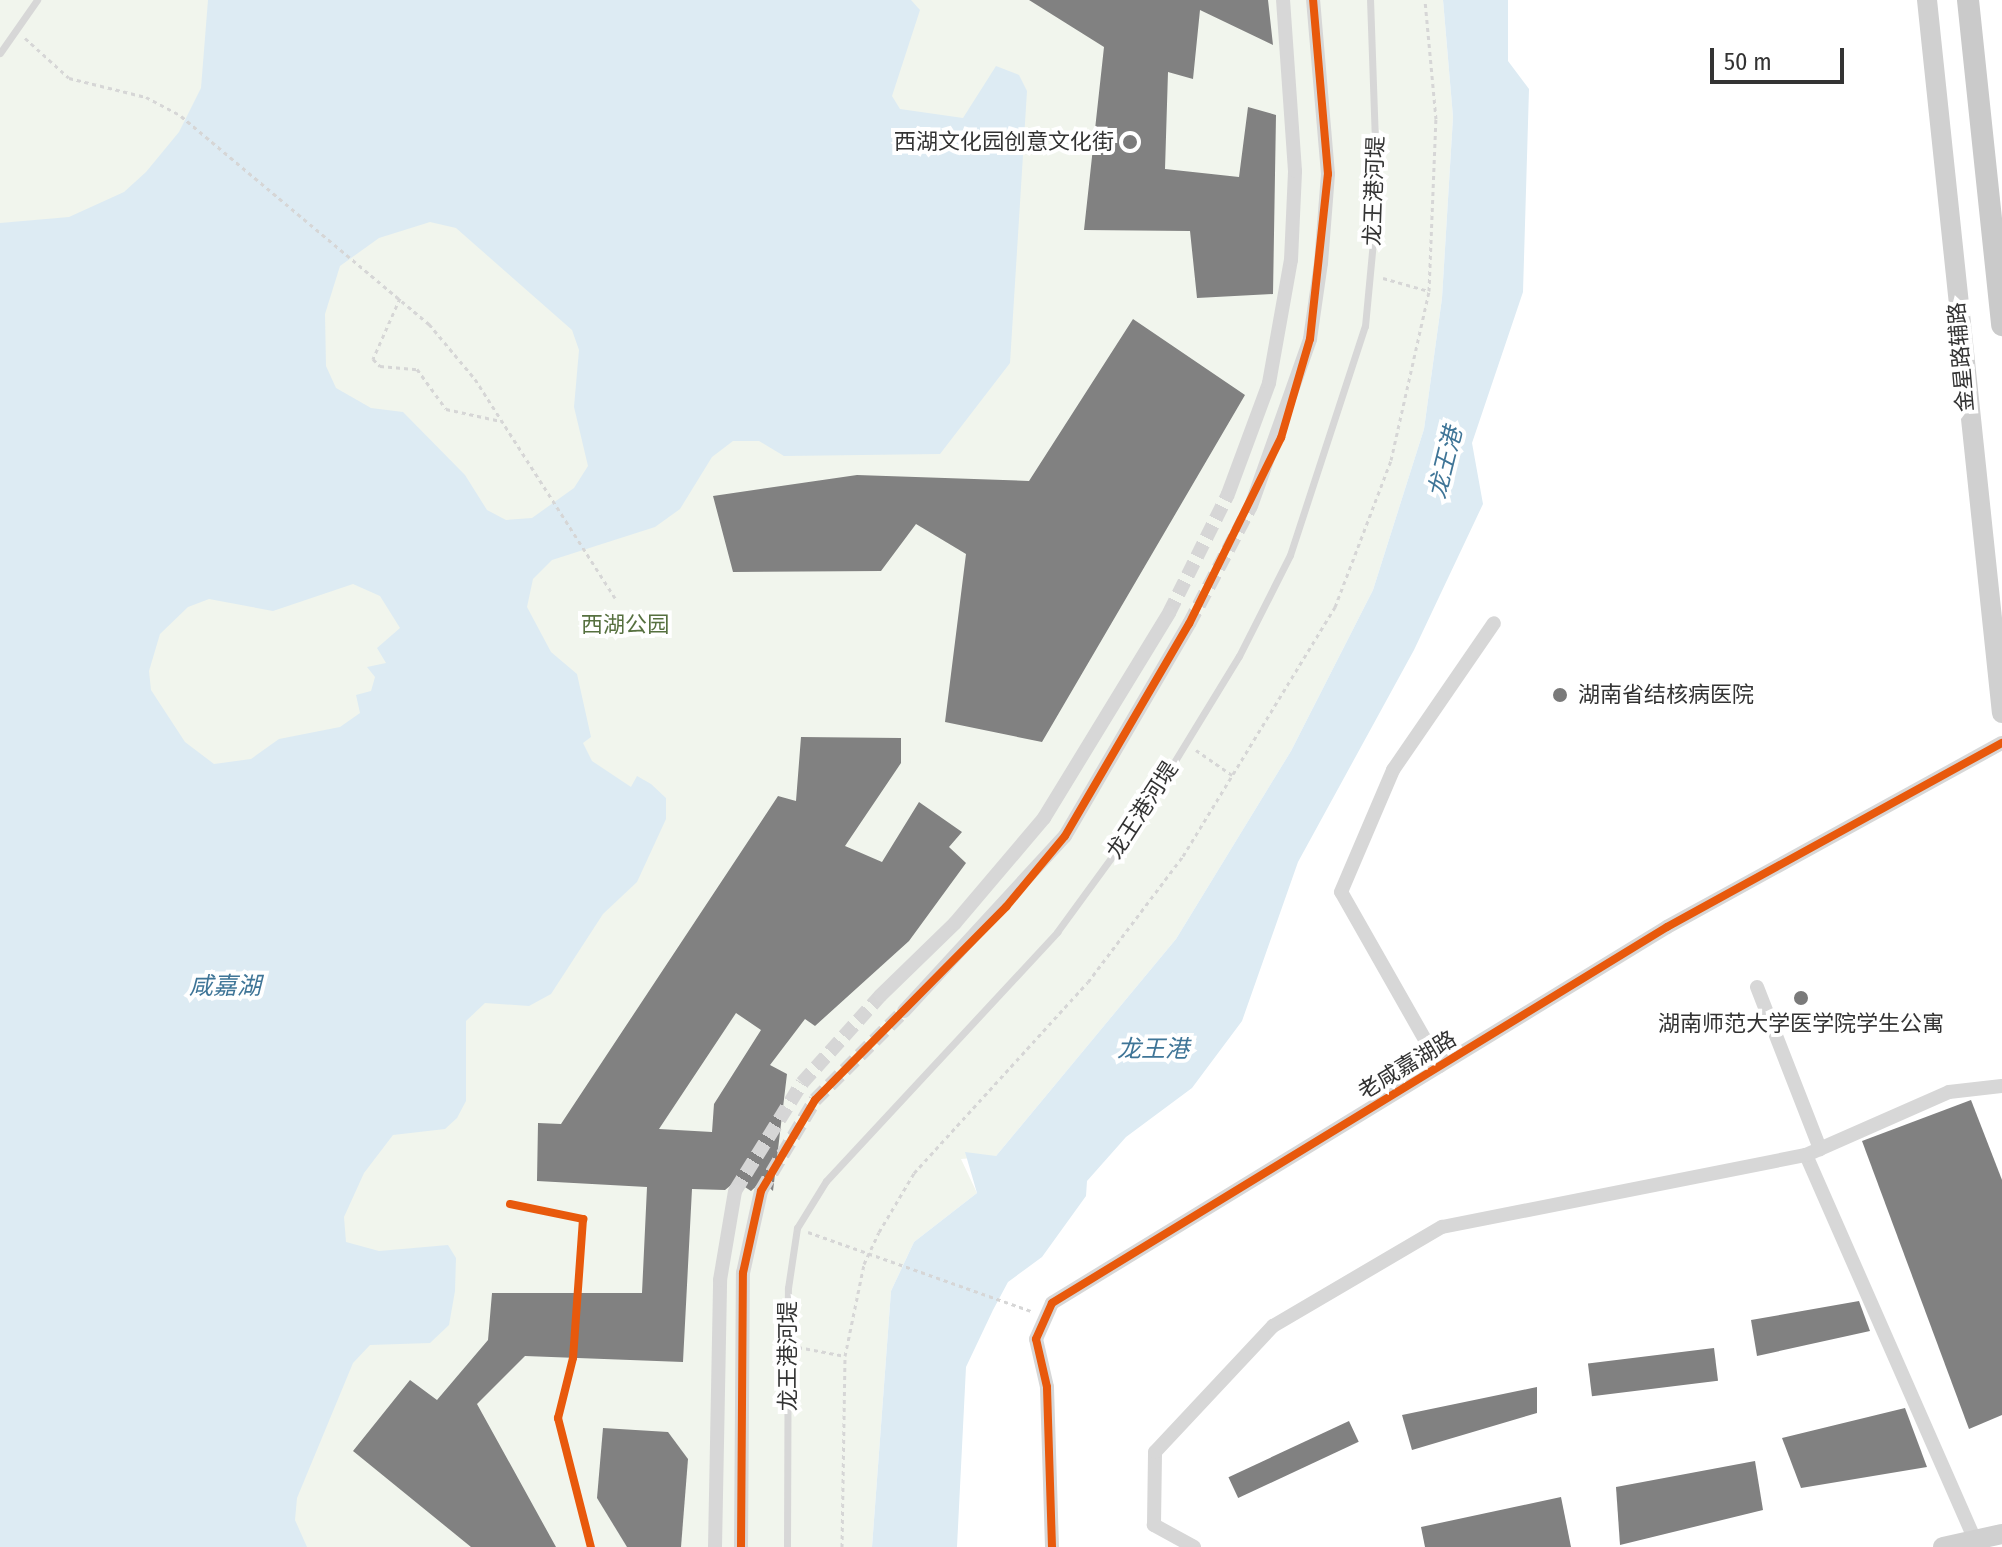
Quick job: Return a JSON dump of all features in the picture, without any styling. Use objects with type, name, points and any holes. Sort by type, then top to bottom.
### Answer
[{"type":"main road","points":[[1968,0],[2002,325]]},
{"type":"street","points":[[1228,494],[1269,383],[1291,260],[1295,171],[1283,0]]},
{"type":"street","points":[[1251,506],[1310,339],[1321,263],[1328,174],[1313,0]]},
{"type":"street","name":"金星路辅路","points":[[1927,0],[2002,713]]},
{"type":"street","points":[[881,995],[955,923],[1044,818],[1169,613]]},
{"type":"street","points":[[1440,1066],[1341,892],[1393,770],[1494,623]]},
{"type":"street","points":[[904,1011],[1065,836],[1189,624]]},
{"type":"street","name":"老咸嘉湖路","points":[[1052,1547],[1047,1387],[1036,1339],[1052,1303],[1667,927],[2002,743]]},
{"type":"street","points":[[1757,987],[1813,1152],[1975,1540]]},
{"type":"street","points":[[1194,1547],[1154,1525],[1155,1452],[1273,1326],[1442,1227],[1813,1152],[1949,1092],[2002,1086]]},
{"type":"street","points":[[715,1547],[720,1280],[735,1191]]},
{"type":"street","points":[[741,1547],[743,1273],[761,1191]]},
{"type":"street","points":[[1943,1547],[2002,1534]]},
{"type":"lane","points":[[0,53],[37,0]]},
{"type":"lane","name":"龙王港河堤","points":[[787,1547],[788,1345],[797,1228],[826,1181],[1057,932],[1185,744],[1290,555],[1341,416],[1370,274],[1377,199],[1370,0]]},
{"type":"path","points":[[18,29],[69,78],[146,97],[181,116],[429,324],[502,421],[615,598]]},
{"type":"path","points":[[1370,274],[1429,291]]},
{"type":"path","points":[[400,298],[373,359],[380,366],[417,369],[446,409],[502,421]]},
{"type":"path","points":[[1185,744],[1232,775]]},
{"type":"path","points":[[797,1228],[1027,1309]]},
{"type":"path","points":[[788,1345],[845,1356]]},
{"type":"green space","name":"西湖公园","points":[[0,0],[1443,0],[1453,117],[1442,298],[1424,429],[1373,590],[1291,751],[1176,939],[996,1156],[961,1159],[977,1193],[914,1242],[891,1291],[872,1547],[0,1547]]},
{"type":"water","name":"咸嘉湖","points":[[208,0],[911,0],[920,10],[892,96],[900,109],[963,118],[996,66],[1019,75],[1027,91],[1010,363],[940,454],[784,456],[759,441],[733,441],[712,457],[680,509],[655,527],[552,560],[533,579],[527,607],[551,652],[577,674],[591,737],[583,743],[592,761],[631,787],[637,776],[651,784],[666,798],[666,819],[637,882],[603,914],[551,994],[529,1006],[485,1003],[466,1021],[466,1101],[457,1118],[445,1129],[393,1135],[364,1173],[344,1217],[346,1242],[379,1251],[448,1245],[456,1258],[455,1291],[449,1325],[430,1343],[370,1345],[353,1363],[297,1498],[295,1520],[307,1547],[0,1547],[0,223],[69,217],[124,192],[146,172],[179,132],[201,88]],"holes":[[[430,222],[456,228],[572,330],[579,350],[574,407],[588,466],[574,488],[532,518],[506,520],[487,510],[465,475],[403,412],[371,408],[336,388],[326,366],[325,314],[340,266],[379,238]],[[353,584],[380,596],[400,628],[377,648],[386,663],[367,667],[375,677],[371,691],[356,695],[360,713],[340,727],[279,739],[251,759],[214,764],[185,742],[151,690],[149,671],[160,634],[188,607],[209,599],[273,611]]]},
{"type":"water","name":"龙王港","points":[[1443,0],[1508,0],[1508,61],[1529,89],[1523,292],[1472,443],[1483,504],[1414,650],[1298,862],[1242,1021],[1192,1088],[1126,1137],[1087,1181],[1086,1196],[1042,1257],[1008,1282],[993,1310],[966,1367],[957,1547],[872,1547],[891,1291],[914,1242],[977,1193],[965,1152],[996,1156],[1176,939],[1291,751],[1373,590],[1424,429],[1442,298],[1453,117]]},
{"type":"building","name":"西湖文化园创意文化街","points":[[1029,0],[1268,0],[1273,45],[1200,10],[1193,79],[1168,72],[1165,169],[1239,177],[1248,107],[1276,115],[1273,294],[1197,298],[1190,231],[1084,230],[1104,47]]},
{"type":"building","points":[[1133,319],[1245,395],[1042,742],[945,722],[966,554],[916,524],[881,571],[733,572],[713,496],[857,475],[1029,481]]},
{"type":"building","points":[[801,737],[901,738],[901,763],[845,846],[882,862],[919,802],[962,832],[949,847],[966,863],[909,941],[815,1026],[805,1019],[770,1065],[787,1074],[773,1191],[762,1181],[751,1191],[736,1181],[725,1190],[692,1189],[683,1362],[525,1356],[477,1404],[556,1547],[471,1547],[353,1451],[410,1380],[437,1400],[488,1340],[492,1293],[642,1293],[647,1187],[537,1181],[538,1123],[561,1124],[778,796],[796,801]],"holes":[[[736,1013],[761,1030],[714,1104],[712,1132],[659,1129]]]},
{"type":"building","points":[[1971,1100],[2002,1180],[2002,1415],[1969,1429],[1862,1141]]},
{"type":"building","points":[[1859,1301],[1870,1331],[1757,1356],[1751,1320]]},
{"type":"building","points":[[1714,1348],[1718,1381],[1592,1396],[1588,1363]]},
{"type":"building","points":[[1537,1387],[1537,1413],[1412,1450],[1402,1415]]},
{"type":"building","points":[[1905,1408],[1927,1467],[1801,1488],[1782,1438]]},
{"type":"building","points":[[1349,1421],[1359,1442],[1238,1498],[1228,1477]]},
{"type":"building","points":[[603,1428],[668,1432],[688,1459],[681,1547],[627,1547],[597,1498]]},
{"type":"building","points":[[1755,1461],[1763,1510],[1620,1545],[1616,1487]]},
{"type":"building","points":[[1561,1497],[1571,1547],[1425,1547],[1421,1527]]},
{"type":"tunnel","points":[[1169,613],[1228,494]]},
{"type":"tunnel","points":[[1189,624],[1251,506]]},
{"type":"tunnel","points":[[735,1191],[802,1083],[881,995]]},
{"type":"tunnel","points":[[761,1191],[815,1100],[904,1011]]},
{"type":"cycle path","points":[[741,1547],[743,1273],[761,1191],[815,1100],[1006,907],[1065,836],[1189,624],[1281,438],[1310,339],[1328,174],[1313,0]]},
{"type":"cycle path","points":[[1052,1547],[1047,1387],[1036,1339],[1052,1303],[1667,927],[2002,743]]},
{"type":"cycle path","points":[[510,1204],[583,1219],[573,1358],[558,1418],[591,1547]]},
{"type":"place","name":"西湖文化园创意文化街","points":[[1130,142]]},
{"type":"place","name":"湖南省结核病医院","points":[[1560,695]]},
{"type":"place","name":"湖南师范大学医学院学生公寓","points":[[1801,998]]}]
